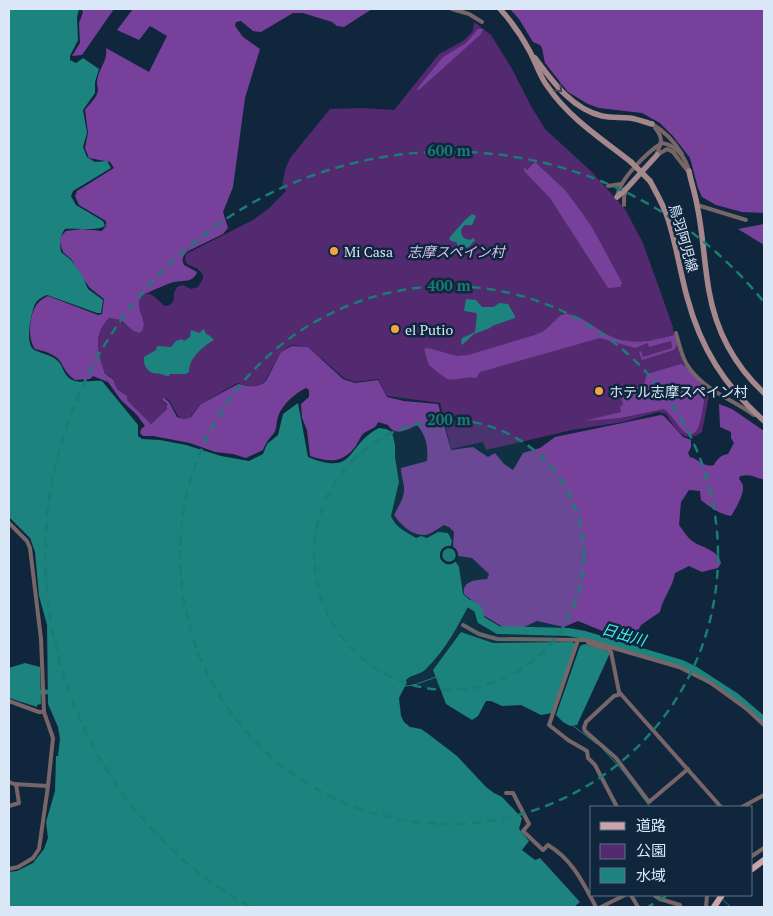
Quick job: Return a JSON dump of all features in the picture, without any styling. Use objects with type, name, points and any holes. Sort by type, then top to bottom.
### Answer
[{"type":"main road","points":[[494,9],[508,18]]},
{"type":"main road","name":"鳥羽阿児線","points":[[500,9],[529,50],[543,80],[560,102],[586,126],[631,162],[650,182],[668,220],[687,297],[703,342],[729,385],[743,402],[764,421]]},
{"type":"main road","points":[[504,9],[508,18]]},
{"type":"main road","points":[[529,50],[560,90],[591,112],[604,116],[632,118],[652,124]]},
{"type":"main road","points":[[617,197],[657,155]]},
{"type":"main road","points":[[689,171],[698,205],[709,293],[718,326],[733,356],[755,385],[764,393]]},
{"type":"main road","points":[[753,868],[764,860]]},
{"type":"main road","points":[[714,907],[721,896]]},
{"type":"street","points":[[452,9],[469,14],[482,22]]},
{"type":"street","points":[[652,124],[661,135],[662,143],[657,155]]},
{"type":"street","points":[[652,124],[676,143],[689,171]]},
{"type":"street","points":[[617,197],[621,184],[644,157],[662,143],[670,144],[686,161]]},
{"type":"street","points":[[657,155],[668,150],[673,152],[689,171]]},
{"type":"street","points":[[608,186],[621,184]]},
{"type":"street","points":[[624,205],[627,188]]},
{"type":"street","points":[[698,205],[746,220]]},
{"type":"street","points":[[676,333],[685,361],[695,375],[709,388],[738,403],[764,421]]},
{"type":"street","points":[[9,523],[27,541],[30,548],[41,639],[44,712],[53,734],[48,786],[38,852],[22,865],[9,869]]},
{"type":"street","points":[[463,625],[479,634],[497,639],[586,640],[679,667],[694,673],[726,693],[764,725]]},
{"type":"street","points":[[578,640],[603,647],[611,652],[620,694],[720,806]]},
{"type":"street","points":[[578,640],[549,725],[568,740],[587,750],[588,758],[595,766],[616,806]]},
{"type":"street","points":[[620,694],[614,696],[586,722],[584,728],[616,758],[649,802],[688,769]]},
{"type":"street","points":[[9,701],[44,712]]},
{"type":"street","points":[[9,782],[48,786]]},
{"type":"street","points":[[9,806],[19,803],[16,784]]},
{"type":"street","points":[[506,793],[513,794],[529,824],[523,831],[543,850],[548,845],[564,856],[576,869],[590,896]]},
{"type":"street","points":[[744,806],[764,795]]},
{"type":"street","points":[[753,855],[764,848]]},
{"type":"street","points":[[601,907],[623,896]]},
{"type":"street","points":[[632,896],[638,907]]},
{"type":"street","points":[[655,896],[659,899],[680,905]]},
{"type":"green space","name":"志摩スペイン村","points":[[474,22],[491,35],[545,129],[592,172],[625,209],[643,243],[676,336],[683,363],[708,389],[709,396],[702,432],[695,436],[685,436],[677,430],[666,414],[658,412],[623,422],[572,430],[486,450],[483,442],[451,449],[440,403],[387,396],[378,379],[355,382],[344,378],[308,347],[292,345],[281,352],[262,384],[252,386],[237,383],[201,404],[190,417],[184,419],[178,416],[169,400],[163,397],[161,400],[167,405],[167,409],[151,424],[127,400],[127,396],[117,389],[113,378],[105,374],[100,359],[98,338],[100,331],[109,318],[120,321],[132,331],[140,333],[144,326],[138,303],[141,297],[145,294],[152,295],[165,306],[170,305],[174,300],[174,293],[177,287],[183,285],[191,289],[198,287],[203,279],[203,275],[198,269],[187,264],[186,254],[253,220],[268,209],[286,191],[282,186],[285,170],[290,158],[330,109],[394,110],[439,54],[463,41],[473,31]]},
{"type":"shaded area","points":[[81,9],[114,9],[82,55],[72,56],[80,43],[79,23],[83,12]]},
{"type":"shaded area","points":[[133,9],[372,9],[344,27],[303,13],[293,13],[261,32],[253,31],[241,21],[236,22],[235,26],[243,37],[260,49],[245,98],[233,187],[223,212],[228,228],[223,234],[185,254],[183,259],[184,265],[197,272],[193,278],[168,284],[140,298],[139,308],[144,323],[140,333],[132,330],[122,321],[109,318],[100,331],[98,338],[100,359],[105,374],[113,379],[117,389],[127,396],[127,400],[151,424],[167,409],[167,404],[162,400],[163,397],[169,402],[177,417],[184,419],[191,417],[201,404],[238,384],[252,386],[263,384],[281,352],[292,346],[308,347],[343,379],[355,383],[378,380],[387,397],[404,401],[438,404],[451,450],[473,447],[488,457],[495,453],[504,464],[513,470],[523,453],[540,448],[555,437],[661,415],[683,437],[691,440],[691,447],[688,453],[690,457],[710,466],[714,465],[719,458],[728,454],[734,443],[731,438],[731,432],[720,427],[719,404],[732,409],[764,431],[764,479],[748,475],[740,476],[739,479],[743,485],[743,490],[731,516],[711,508],[701,500],[700,491],[689,490],[681,502],[679,525],[692,541],[717,555],[721,563],[718,568],[702,572],[689,566],[675,573],[660,612],[641,625],[632,642],[578,621],[564,627],[537,621],[524,627],[503,627],[483,615],[479,606],[464,594],[465,586],[468,583],[487,579],[489,574],[472,558],[458,556],[454,553],[454,532],[444,525],[425,535],[416,534],[403,526],[394,515],[404,491],[401,468],[427,461],[426,442],[417,425],[398,432],[391,429],[388,425],[378,422],[374,428],[363,434],[350,453],[340,459],[323,460],[310,456],[301,404],[309,397],[309,390],[306,388],[293,396],[285,404],[277,419],[275,431],[263,450],[246,458],[215,452],[190,443],[143,436],[140,433],[141,429],[145,426],[137,415],[121,400],[108,382],[93,376],[90,379],[75,380],[67,373],[55,356],[35,349],[30,332],[31,319],[35,307],[48,296],[98,315],[102,314],[104,299],[90,288],[72,260],[63,252],[60,242],[61,236],[66,231],[82,229],[102,231],[106,226],[106,221],[79,205],[75,196],[77,191],[114,168],[110,162],[89,158],[85,148],[88,133],[85,110],[97,94],[97,82],[106,58],[106,48],[149,72],[167,36],[150,26],[139,40],[117,30]]},
{"type":"shaded area","points":[[510,9],[764,9],[764,213],[742,212],[716,205],[702,197],[690,158],[660,123],[642,113],[599,108],[568,92],[545,63],[540,45],[533,42],[519,19]]},
{"type":"shaded area","points":[[478,29],[483,29],[481,34],[420,89],[416,90],[443,57],[466,43]]},
{"type":"shaded area","points":[[535,162],[565,190],[592,227],[622,283],[620,287],[608,288],[550,198],[524,171],[524,167],[527,170]]},
{"type":"shaded area","points":[[764,224],[764,245],[738,229]]},
{"type":"shaded area","points":[[567,314],[579,317],[617,339],[635,342],[674,335],[678,344],[674,350],[642,360],[639,352],[641,351],[643,357],[672,348],[671,341],[649,347],[648,343],[635,348],[600,338],[480,372],[476,378],[448,379],[428,363],[424,349],[428,348],[457,356],[468,355],[535,335],[544,331],[561,315]]},
{"type":"shaded area","points":[[681,364],[688,368],[706,390],[698,428],[694,433],[689,435],[685,432],[664,409],[620,418],[584,421],[621,412],[620,406],[623,405],[620,392],[644,385],[647,374]]},
{"type":"water","points":[[9,9],[79,9],[77,17],[78,40],[70,60],[76,63],[83,58],[99,69],[95,82],[95,93],[83,110],[87,133],[83,147],[87,157],[95,162],[107,161],[111,168],[73,191],[71,196],[76,205],[103,221],[105,226],[92,229],[65,229],[60,240],[61,252],[71,260],[82,275],[88,289],[103,300],[101,313],[47,295],[39,299],[35,304],[32,314],[29,334],[29,340],[33,349],[58,361],[71,379],[78,382],[102,381],[138,425],[138,436],[142,439],[186,445],[221,456],[249,461],[263,454],[267,444],[278,435],[283,414],[298,403],[308,457],[324,462],[335,463],[343,461],[368,435],[379,428],[392,432],[399,482],[391,516],[398,526],[416,538],[421,536],[427,538],[438,532],[448,533],[452,541],[450,549],[452,556],[459,567],[463,594],[471,601],[445,646],[433,662],[424,671],[406,680],[399,698],[401,716],[410,727],[421,729],[457,756],[486,787],[502,797],[522,818],[519,829],[529,841],[522,850],[535,860],[540,858],[580,902],[574,907],[9,907],[9,872],[17,871],[33,863],[44,849],[48,838],[46,822],[55,791],[56,756],[58,756],[60,739],[58,727],[48,704],[47,625],[39,596],[35,552],[30,538],[9,517]]},
{"type":"water","points":[[472,214],[476,216],[472,225],[465,225],[461,233],[464,238],[470,240],[473,238],[475,240],[469,247],[461,250],[456,242],[451,241],[449,238]]},
{"type":"water","points":[[466,299],[476,300],[482,307],[494,307],[499,303],[508,304],[515,318],[474,334],[462,345],[462,338],[475,332],[477,315],[476,313],[464,311]]},
{"type":"water","points":[[204,329],[206,334],[214,340],[197,353],[191,362],[189,372],[186,374],[170,374],[168,376],[153,373],[147,369],[144,357],[156,350],[157,346],[171,347],[176,341],[182,339],[184,341],[190,337],[191,330],[199,333]]},
{"type":"water","points":[[461,632],[493,643],[572,642],[576,644],[552,713],[541,715],[521,705],[502,706],[486,701],[478,716],[472,720],[446,704],[433,670]]},
{"type":"water","points":[[584,644],[610,653],[577,725],[570,726],[556,715],[580,646]]},
{"type":"water","points":[[25,663],[40,667],[41,704],[37,705],[37,707],[9,698],[9,668]]},
{"type":"waterway","name":"日出川","points":[[470,604],[478,609],[481,620],[498,630],[568,632],[585,635],[682,664],[736,697],[764,721]]},
{"type":"waterway","points":[[405,686],[414,685],[436,677]]},
{"type":"waterway","points":[[41,692],[46,692]]},
{"type":"waterway","points":[[572,725],[597,744]]},
{"type":"waterway","points":[[602,748],[623,771],[649,806]]},
{"type":"waterway","points":[[723,900],[731,907]]},
{"type":"place","name":"Mi Casa","points":[[334,251]]},
{"type":"place","name":"el Putio","points":[[395,329]]},
{"type":"place","name":"ホテル志摩スペイン村","points":[[599,391]]}]
